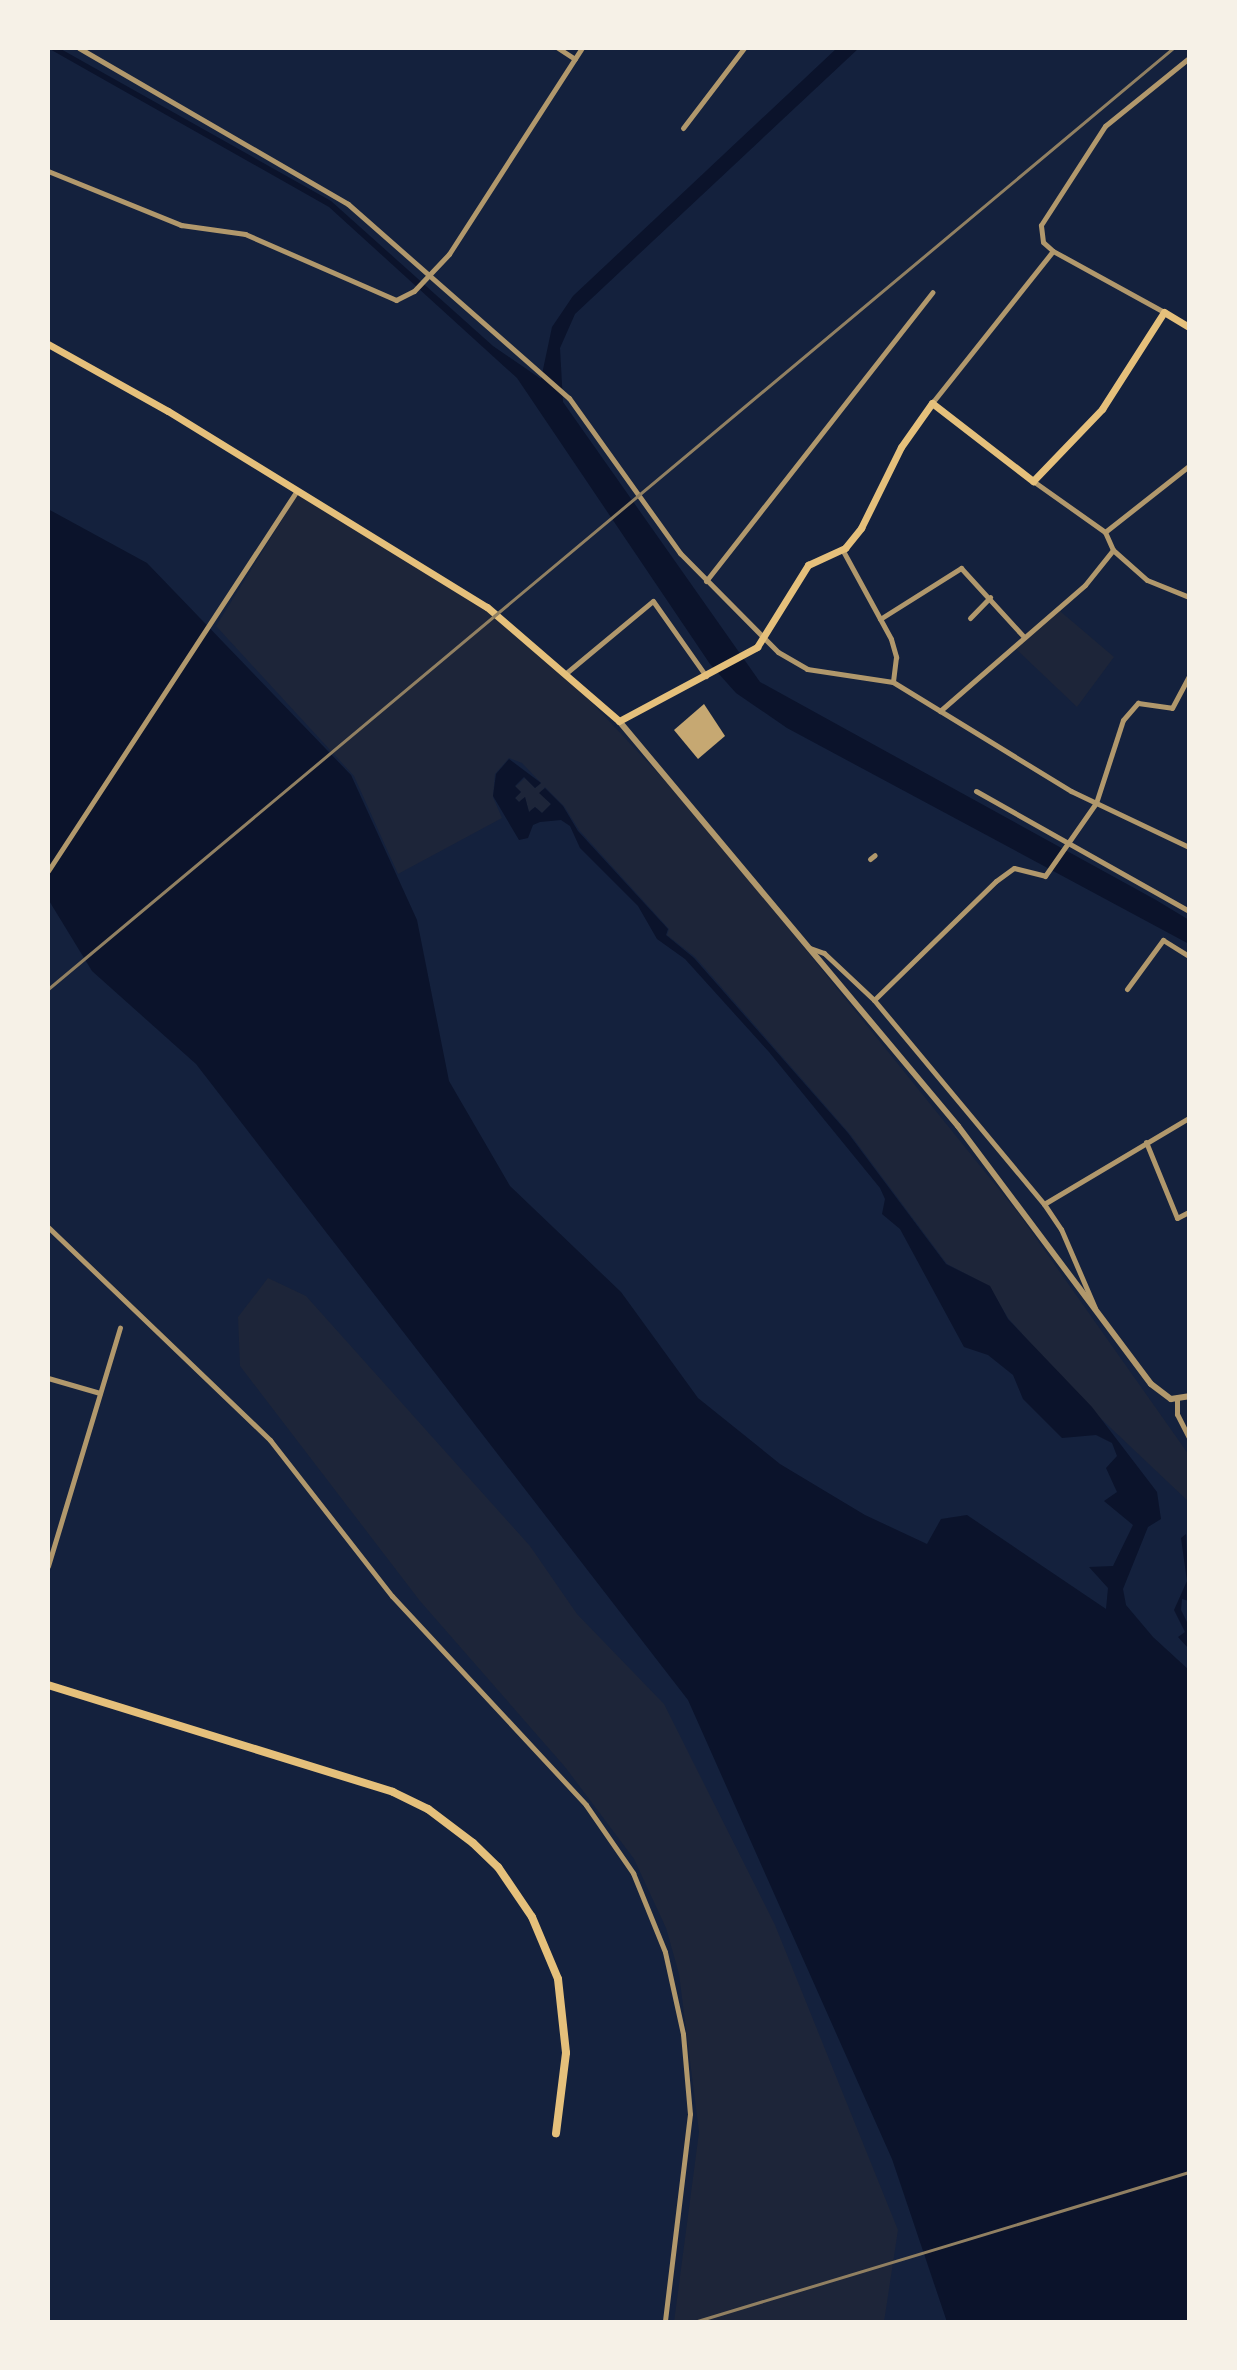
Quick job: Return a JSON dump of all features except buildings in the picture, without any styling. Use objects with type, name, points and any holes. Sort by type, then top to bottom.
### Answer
[{"type":"main road","points":[[48,344],[297,490],[487,607],[619,721],[746,654],[763,641],[808,565],[842,549],[861,528],[901,447],[932,403],[1033,481],[1102,409],[1164,312],[1189,327]]},
{"type":"main road","points":[[48,1685],[393,1792],[428,1809],[473,1843],[498,1867],[532,1917],[558,1979],[566,2053],[556,2133]]},
{"type":"street","points":[[79,48],[312,179],[539,371],[569,398],[706,581],[763,641],[807,669],[893,682],[1096,803],[1189,847]]},
{"type":"street","points":[[558,48],[575,59]]},
{"type":"street","points":[[48,171],[181,225],[245,234],[390,300],[414,291],[449,254],[582,48]]},
{"type":"street","points":[[683,128],[744,48]]},
{"type":"street","points":[[1164,312],[1053,251],[1043,242],[1044,217],[1105,126],[1189,58]]},
{"type":"street","points":[[932,403],[1053,251]]},
{"type":"street","points":[[706,581],[810,455],[933,292]]},
{"type":"street","points":[[1105,532],[1189,466]]},
{"type":"street","points":[[1033,481],[1105,532],[1113,550],[1147,580],[1189,597]]},
{"type":"street","points":[[48,871],[297,490]]},
{"type":"street","points":[[842,549],[880,619],[896,657],[893,682]]},
{"type":"street","points":[[940,711],[1085,585],[1113,550]]},
{"type":"street","points":[[880,619],[961,568],[1023,636]]},
{"type":"street","points":[[970,618],[990,597]]},
{"type":"street","points":[[565,674],[653,601],[708,675]]},
{"type":"street","points":[[874,1000],[996,881],[1014,868],[1045,876],[1096,803],[1123,720],[1138,703],[1172,708],[1189,676]]},
{"type":"street","points":[[619,721],[1020,1203],[1151,1384],[1177,1399],[1189,1396]]},
{"type":"street","points":[[976,791],[1189,911]]},
{"type":"street","points":[[1127,989],[1163,940],[1189,956]]},
{"type":"street","points":[[809,948],[824,953],[874,1000],[1044,1204],[1081,1268],[1095,1308]]},
{"type":"street","points":[[1044,1204],[1189,1118]]},
{"type":"street","points":[[1146,1142],[1177,1218],[1189,1212]]},
{"type":"street","points":[[48,1227],[270,1440],[392,1596],[586,1805],[633,1873],[665,1952],[683,2034],[690,2114],[665,2322]]},
{"type":"street","points":[[48,1566],[120,1328]]},
{"type":"street","points":[[48,1378],[100,1393]]},
{"type":"street","points":[[1177,1399],[1177,1414],[1189,1438]]},
{"type":"shaded area","points":[[48,48],[59,48],[331,201],[493,346],[541,379],[552,327],[573,296],[837,48],[859,48],[575,314],[560,348],[563,402],[760,682],[1189,920],[1189,944],[787,728],[736,693],[710,664],[517,378],[329,207]]},
{"type":"shaded area","points":[[300,491],[496,614],[565,674],[697,815],[1019,1214],[1189,1455],[1189,1502],[1076,1395],[1008,1318],[989,1286],[947,1264],[850,1134],[695,957],[667,935],[669,929],[579,830],[564,806],[545,787],[540,793],[551,804],[542,813],[535,807],[529,812],[525,797],[519,802],[515,798],[521,792],[515,787],[525,778],[535,788],[541,783],[522,763],[509,758],[495,774],[493,797],[502,818],[398,874],[354,776],[216,626]]},
{"type":"shaded area","points":[[48,509],[147,563],[351,775],[417,920],[449,1081],[510,1186],[621,1292],[698,1398],[780,1464],[865,1515],[927,1544],[941,1519],[967,1515],[1106,1609],[1108,1588],[1089,1567],[1113,1566],[1133,1525],[1104,1501],[1117,1492],[1106,1468],[1117,1456],[1112,1443],[1096,1435],[1062,1438],[1023,1399],[1013,1375],[988,1355],[964,1347],[900,1229],[882,1214],[885,1199],[880,1188],[769,1052],[685,959],[657,939],[638,906],[580,848],[570,826],[561,820],[540,822],[533,825],[528,838],[519,840],[493,796],[496,774],[509,759],[541,783],[535,788],[524,777],[515,786],[521,792],[515,798],[519,802],[525,797],[529,812],[535,807],[542,813],[551,804],[539,793],[545,788],[563,806],[578,831],[668,929],[666,935],[694,958],[848,1133],[946,1264],[990,1286],[1008,1319],[1092,1407],[1157,1492],[1161,1519],[1148,1527],[1123,1589],[1126,1605],[1153,1637],[1189,1670],[1189,2322],[947,2322],[892,2159],[688,1700],[196,1064],[92,971],[48,899]]},
{"type":"shaded area","points":[[1060,611],[1114,657],[1077,707],[1016,649]]},
{"type":"shaded area","points":[[268,1278],[306,1296],[530,1546],[577,1614],[664,1704],[775,1925],[898,2230],[884,2322],[674,2322],[699,2132],[679,1974],[666,1928],[634,1859],[565,1767],[420,1601],[240,1366],[238,1317]]},
{"type":"shaded area","points":[[1186,1534],[1189,1601],[1182,1599],[1181,1610],[1189,1626],[1189,1649],[1178,1637],[1185,1632],[1174,1610],[1187,1581],[1181,1538]]},
{"type":"railway","points":[[48,989],[1173,48]]},
{"type":"railway","points":[[694,2322],[1189,2172]]}]
